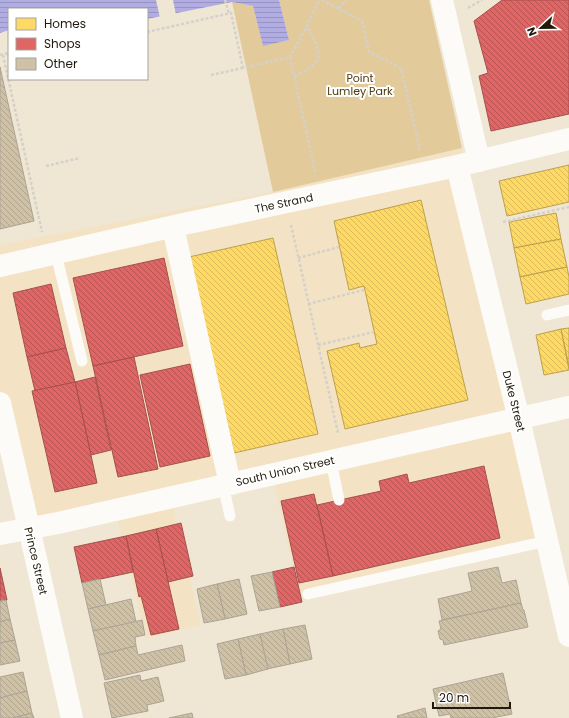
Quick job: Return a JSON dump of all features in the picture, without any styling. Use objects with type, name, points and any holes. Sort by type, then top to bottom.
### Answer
[{"type":"street","points":[[442,0],[479,161]]},
{"type":"street","name":"The Strand","points":[[0,266],[50,245],[173,227],[457,166],[569,139]]},
{"type":"street","name":"Duke Street","points":[[457,166],[519,419],[569,636]]},
{"type":"street","points":[[173,227],[226,484]]},
{"type":"street","name":"Prince Street","points":[[0,403],[72,718]]},
{"type":"street","name":"South Union Street","points":[[0,534],[569,407]]},
{"type":"lane","points":[[50,245],[82,361]]},
{"type":"lane","points":[[547,315],[569,310]]},
{"type":"lane","points":[[331,461],[340,500]]},
{"type":"lane","points":[[226,484],[230,516]]},
{"type":"lane","points":[[308,594],[547,541]]},
{"type":"path","points":[[226,0],[229,14],[231,13],[243,68]]},
{"type":"path","points":[[320,195],[290,57],[321,0],[362,22],[369,52],[401,68],[421,151]]},
{"type":"path","points":[[338,8],[347,0]]},
{"type":"path","points":[[148,32],[229,14]]},
{"type":"path","points":[[294,76],[311,68],[318,58],[317,46],[307,26]]},
{"type":"path","points":[[2,55],[8,79]]},
{"type":"path","points":[[211,75],[290,57]]},
{"type":"path","points":[[8,80],[50,245]]},
{"type":"path","points":[[46,166],[80,158]]},
{"type":"path","points":[[503,222],[569,207]]},
{"type":"path","points":[[290,224],[338,433]]},
{"type":"path","points":[[298,258],[339,247]]},
{"type":"path","points":[[308,304],[364,290]]},
{"type":"path","points":[[318,345],[374,332]]},
{"type":"shaded area","points":[[0,0],[279,0],[289,40],[263,46],[253,6],[232,2],[148,19],[148,8],[8,8],[8,30],[0,33]]},
{"type":"shaded area","points":[[462,148],[519,399],[543,539],[299,592],[272,475],[171,498],[201,625],[147,638],[115,510],[22,531],[0,435],[0,245],[273,192]]},
{"type":"green space","name":"Point Lumley Park","points":[[279,0],[429,0],[462,148],[273,192],[232,2],[253,6],[263,45],[289,40]]},
{"type":"pier","points":[[156,0],[173,0],[176,15],[160,18]]},
{"type":"building: Homes","points":[[569,165],[569,202],[507,216],[499,181]]},
{"type":"building: Homes","points":[[421,200],[468,400],[345,429],[327,351],[359,343],[360,348],[377,344],[364,286],[349,290],[334,221]]},
{"type":"building: Homes","points":[[556,213],[561,239],[514,248],[509,222]]},
{"type":"building: Homes","points":[[273,238],[318,434],[234,453],[189,257]]},
{"type":"building: Homes","points":[[561,239],[567,267],[520,277],[514,248]]},
{"type":"building: Homes","points":[[567,267],[569,277],[569,294],[526,304],[520,277]]},
{"type":"building: Homes","points":[[569,328],[569,367],[561,329]]},
{"type":"building: Homes","points":[[561,329],[569,370],[544,375],[536,335]]},
{"type":"building: Shops","points":[[502,0],[569,0],[569,114],[491,131],[479,76],[488,73],[474,21]]},
{"type":"building: Shops","points":[[164,258],[183,346],[93,366],[73,278]]},
{"type":"building: Shops","points":[[51,284],[66,348],[27,357],[13,293]]},
{"type":"building: Shops","points":[[66,348],[75,382],[35,391],[27,357]]},
{"type":"building: Shops","points":[[134,357],[158,469],[118,477],[93,366]]},
{"type":"building: Shops","points":[[190,364],[210,456],[160,467],[140,375]]},
{"type":"building: Shops","points":[[95,377],[111,450],[91,455],[75,382]]},
{"type":"building: Shops","points":[[75,382],[97,483],[55,492],[32,391]]},
{"type":"building: Shops","points":[[484,466],[500,538],[333,576],[317,505],[381,491],[379,481],[407,474],[409,483]]},
{"type":"building: Shops","points":[[314,494],[333,576],[299,583],[281,501]]},
{"type":"building: Shops","points":[[181,523],[193,576],[168,582],[156,529]]},
{"type":"building: Shops","points":[[156,529],[179,629],[151,635],[141,596],[139,597],[126,536]]},
{"type":"building: Shops","points":[[126,536],[133,572],[82,583],[74,547]]},
{"type":"building: Shops","points":[[294,567],[302,602],[280,607],[272,572]]},
{"type":"building: Shops","points":[[0,568],[7,600],[0,601]]},
{"type":"building: Other","points":[[0,67],[34,221],[0,229]]},
{"type":"building: Other","points":[[498,567],[502,583],[516,580],[521,603],[442,620],[438,599],[472,591],[468,573]]},
{"type":"building: Other","points":[[272,572],[280,607],[259,611],[251,576]]},
{"type":"building: Other","points":[[100,579],[106,605],[88,609],[82,583]]},
{"type":"building: Other","points":[[239,579],[247,614],[225,619],[217,584]]},
{"type":"building: Other","points":[[217,584],[225,619],[204,623],[197,589]]},
{"type":"building: Other","points":[[131,599],[136,622],[93,631],[88,609]]},
{"type":"building: Other","points":[[6,600],[10,619],[0,622],[0,601]]},
{"type":"building: Other","points":[[521,603],[528,627],[444,645],[443,640],[440,639],[438,631],[441,629],[439,621]]},
{"type":"building: Other","points":[[10,619],[15,640],[0,643],[0,622]]},
{"type":"building: Other","points":[[142,620],[145,635],[135,637],[136,646],[99,655],[93,631]]},
{"type":"building: Other","points":[[305,625],[312,659],[290,664],[283,629]]},
{"type":"building: Other","points":[[283,629],[290,664],[267,669],[260,634]]},
{"type":"building: Other","points":[[260,634],[268,669],[246,675],[238,639]]},
{"type":"building: Other","points":[[238,639],[246,675],[225,679],[217,644]]},
{"type":"building: Other","points":[[15,640],[20,661],[0,665],[0,643]]},
{"type":"building: Other","points":[[182,645],[185,661],[105,680],[99,655],[136,646],[138,655]]},
{"type":"building: Other","points":[[23,672],[27,691],[0,698],[0,677]]},
{"type":"building: Other","points":[[503,673],[512,714],[492,718],[451,718],[450,714],[439,716],[433,689]]},
{"type":"building: Other","points":[[140,675],[141,681],[158,677],[164,701],[147,705],[148,711],[112,718],[104,683]]},
{"type":"building: Other","points":[[27,691],[32,713],[13,718],[0,718],[0,698]]},
{"type":"building: Other","points":[[425,708],[427,718],[398,718],[397,716]]},
{"type":"building: Other","points":[[32,713],[34,718],[13,718]]},
{"type":"building: Other","points":[[192,713],[193,718],[169,718]]}]
